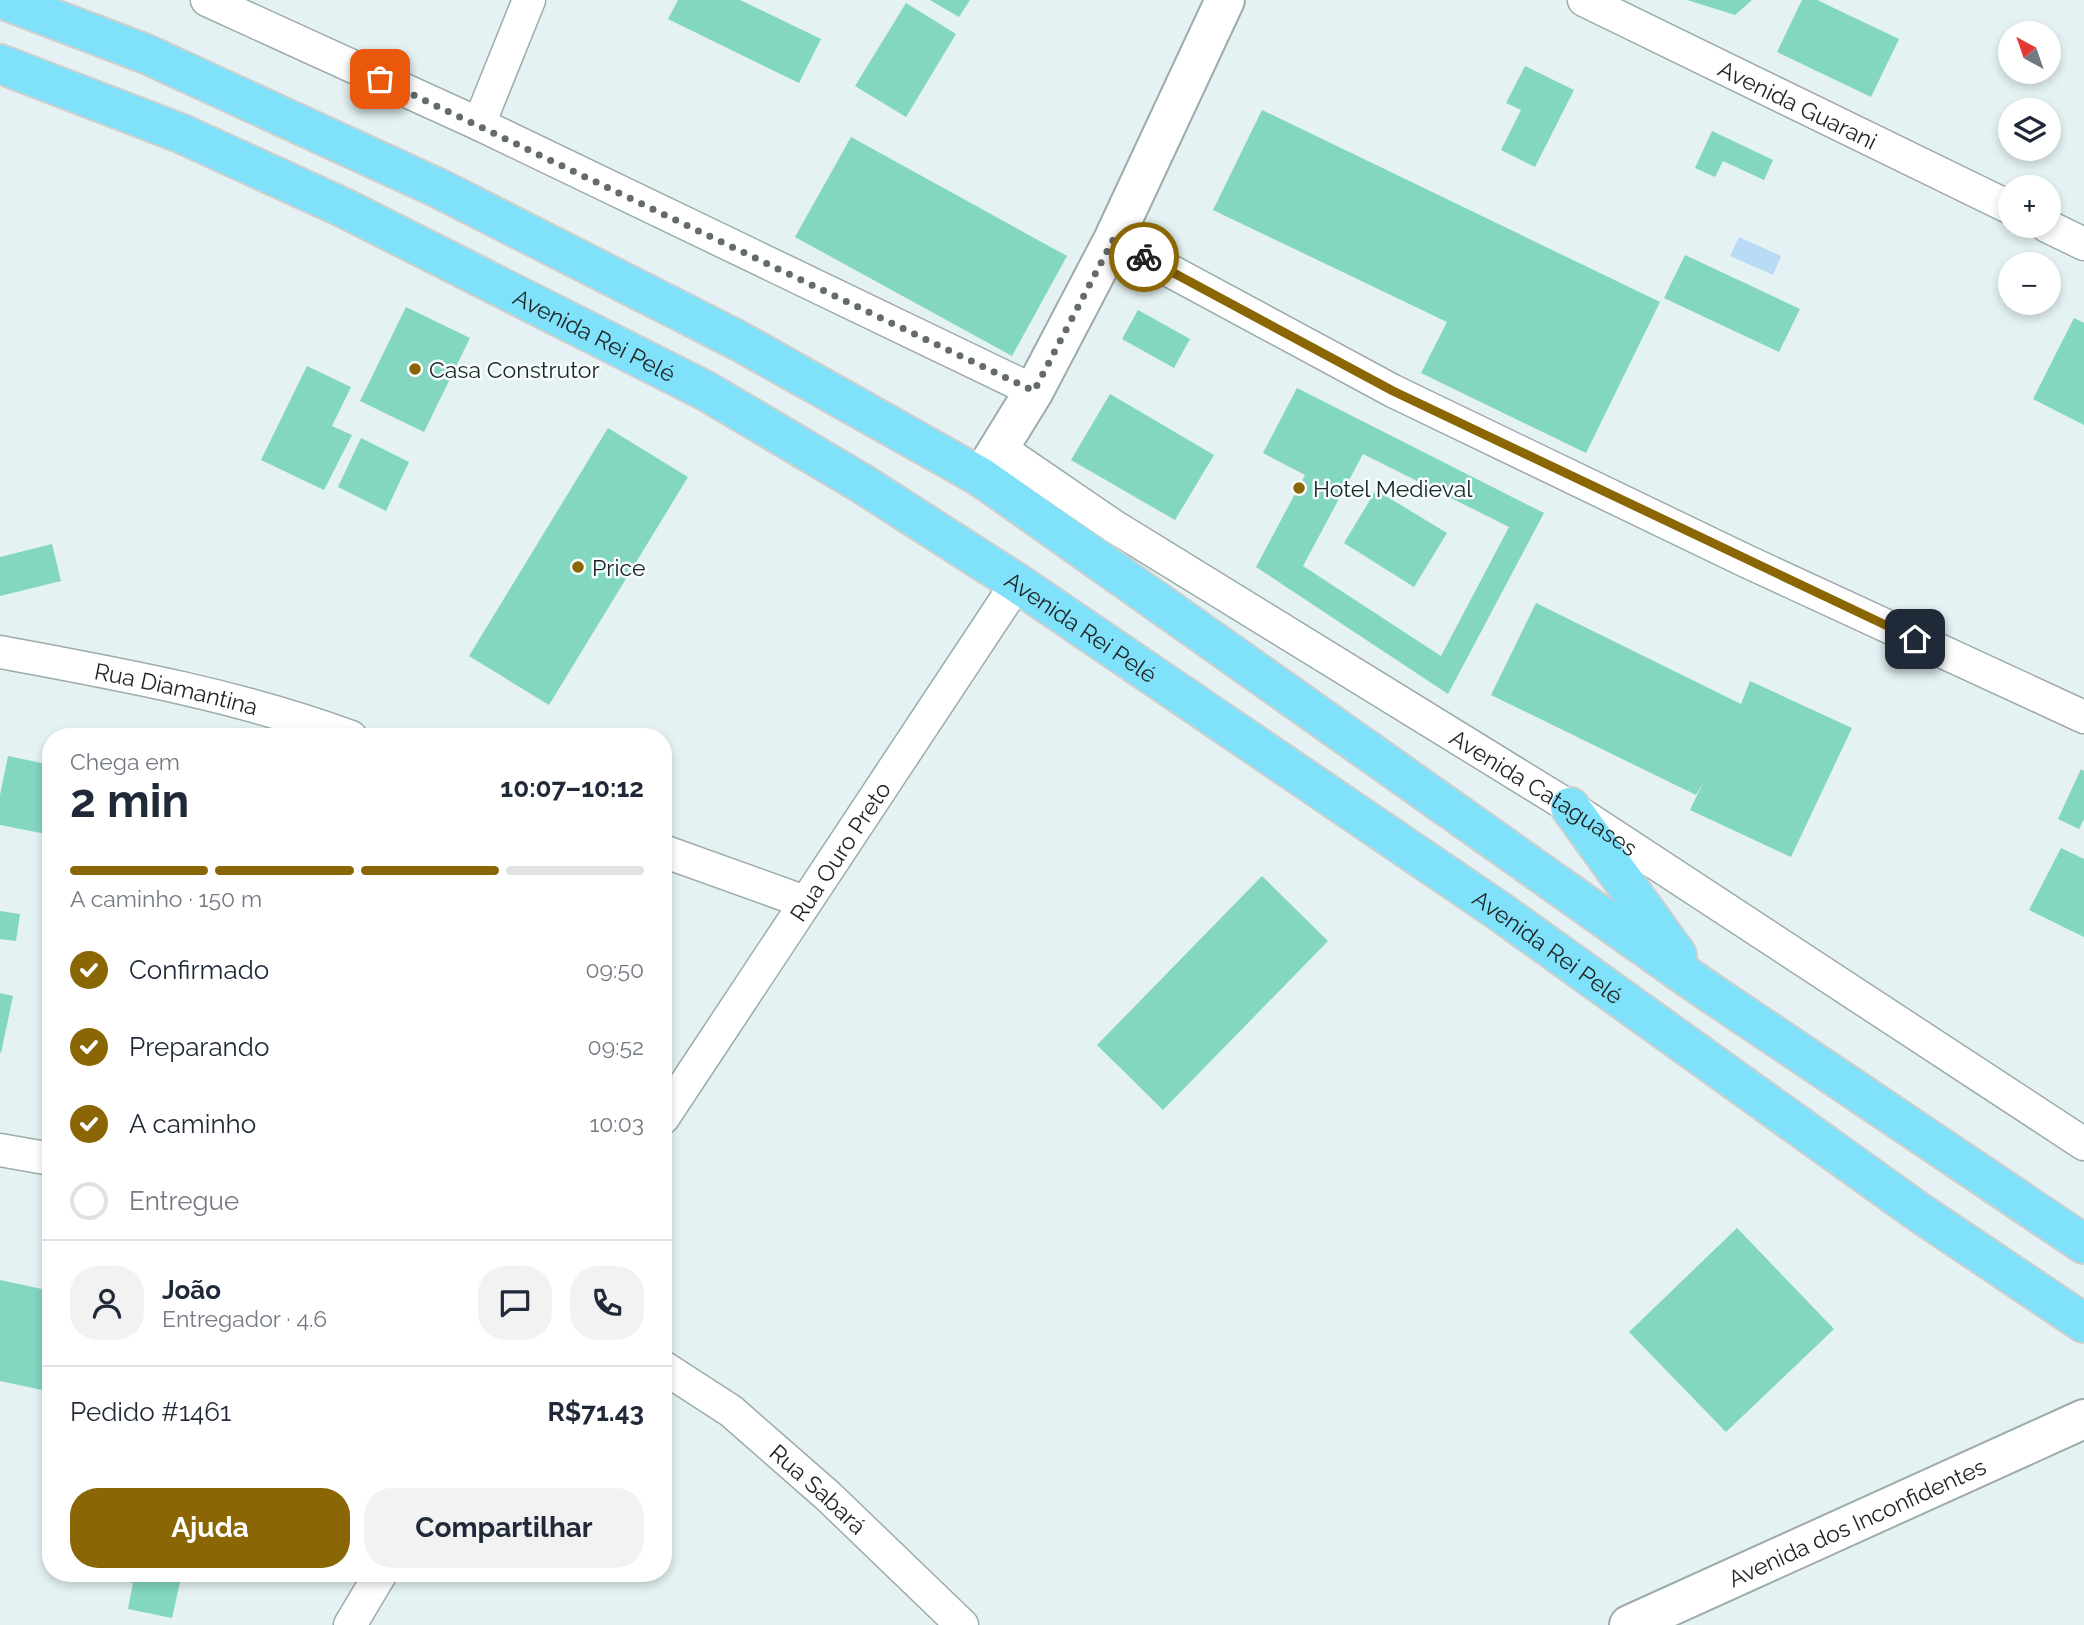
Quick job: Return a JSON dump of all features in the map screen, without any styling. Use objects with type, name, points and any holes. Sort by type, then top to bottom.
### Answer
[{"type":"main road","points":[[4,0],[146,54],[440,189],[739,341],[990,462],[1699,985],[2084,1244]]},
{"type":"main road","name":"Avenida Rei Pelé","points":[[0,64],[180,133],[344,208],[706,391],[861,483],[1017,583],[1499,911],[1909,1206],[2084,1323]]},
{"type":"main road","points":[[1570,807],[1699,985]]},
{"type":"street","points":[[207,0],[479,124],[1034,391]]},
{"type":"street","points":[[479,124],[529,0]]},
{"type":"street","points":[[990,462],[1034,391],[1113,240],[1225,0]]},
{"type":"street","name":"Avenida Guarani","points":[[1584,0],[1998,202]]},
{"type":"street","points":[[2061,233],[2084,244]]},
{"type":"street","points":[[1113,240],[1393,391],[1746,561],[2084,718]]},
{"type":"street","name":"Avenida Cataguases","points":[[990,462],[1115,527],[1570,807],[2084,1144]]},
{"type":"street","name":"Rua Ouro Preto","points":[[672,1104],[1017,583]]},
{"type":"street","name":"Rua Diamantina","points":[[0,652],[171,684],[326,728]]},
{"type":"street","points":[[672,854],[805,902]]},
{"type":"street","points":[[0,1150],[42,1157]]},
{"type":"street","name":"Rua Sabará","points":[[672,1373],[732,1411],[828,1496],[962,1625]]},
{"type":"street","name":"Avenida dos Inconfidentes","points":[[1629,1625],[2084,1419]]},
{"type":"street","points":[[350,1625],[376,1582]]},
{"type":"water","points":[[1739,237],[1781,256],[1773,275],[1730,256]]},
{"type":"building","points":[[678,0],[740,0],[821,39],[799,83],[668,19]]},
{"type":"building","points":[[930,0],[970,0],[959,17]]},
{"type":"building","points":[[1687,0],[1752,0],[1735,15]]},
{"type":"building","points":[[1802,0],[1817,0],[1899,39],[1871,97],[1777,52]]},
{"type":"building","points":[[906,3],[956,34],[906,117],[855,86]]},
{"type":"building","points":[[1525,66],[1574,90],[1535,167],[1501,150],[1521,110],[1506,103]]},
{"type":"building","points":[[1262,110],[1660,302],[1586,453],[1421,373],[1447,322],[1213,210]]},
{"type":"building","points":[[1712,131],[1773,160],[1764,180],[1723,161],[1715,177],[1695,168]]},
{"type":"building","points":[[851,137],[1067,256],[1012,356],[795,237]]},
{"type":"building","points":[[1685,255],[1800,309],[1779,352],[1664,298]]},
{"type":"building","name":"Casa Construtor","points":[[406,307],[470,338],[424,432],[360,401]]},
{"type":"building","points":[[1138,310],[1190,339],[1174,368],[1122,339]]},
{"type":"building","points":[[2074,318],[2084,323],[2084,425],[2033,399]]},
{"type":"building","points":[[307,366],[351,387],[332,426],[352,435],[324,490],[261,460]]},
{"type":"building","points":[[1297,388],[1544,513],[1448,694],[1256,567],[1305,475],[1263,453]],"holes":[[[1363,454],[1509,527],[1441,656],[1303,566]]]},
{"type":"building","points":[[1110,394],[1214,455],[1175,520],[1071,460]]},
{"type":"building","name":"Price","points":[[608,428],[688,477],[549,705],[469,656]]},
{"type":"building","points":[[361,438],[409,462],[386,511],[338,487]]},
{"type":"building","points":[[1376,490],[1447,533],[1414,587],[1344,543]]},
{"type":"building","points":[[52,544],[61,581],[0,596],[0,557]]},
{"type":"building","points":[[1536,603],[1741,704],[1750,681],[1852,728],[1791,857],[1690,810],[1704,781],[1696,795],[1491,695]]},
{"type":"building","points":[[8,756],[42,763],[42,833],[0,825],[0,795]]},
{"type":"building","points":[[2081,769],[2084,771],[2084,819],[2079,829],[2058,819]]},
{"type":"building","points":[[2061,848],[2084,859],[2084,937],[2029,910]]},
{"type":"building","points":[[1262,876],[1328,941],[1163,1110],[1097,1045]]},
{"type":"building","points":[[0,911],[20,914],[16,941],[0,939]]},
{"type":"building","points":[[0,993],[13,996],[1,1053],[0,1052]]},
{"type":"building","points":[[1737,1228],[1834,1329],[1726,1432],[1629,1332]]},
{"type":"building","points":[[0,1280],[42,1289],[42,1390],[0,1381]]},
{"type":"building","points":[[129,1582],[180,1582],[172,1618],[128,1609],[133,1583]]},
{"type":"way so far","points":[[380,79],[1034,391],[1113,240],[1144,257]]},
{"type":"place","name":"Casa Construtor","points":[[415,369]]},
{"type":"place","name":"Hotel Medieval","points":[[1299,488]]},
{"type":"place","name":"Price","points":[[578,567]]},
{"type":"route","points":[[1144,257],[1393,391],[1915,639]]}]
